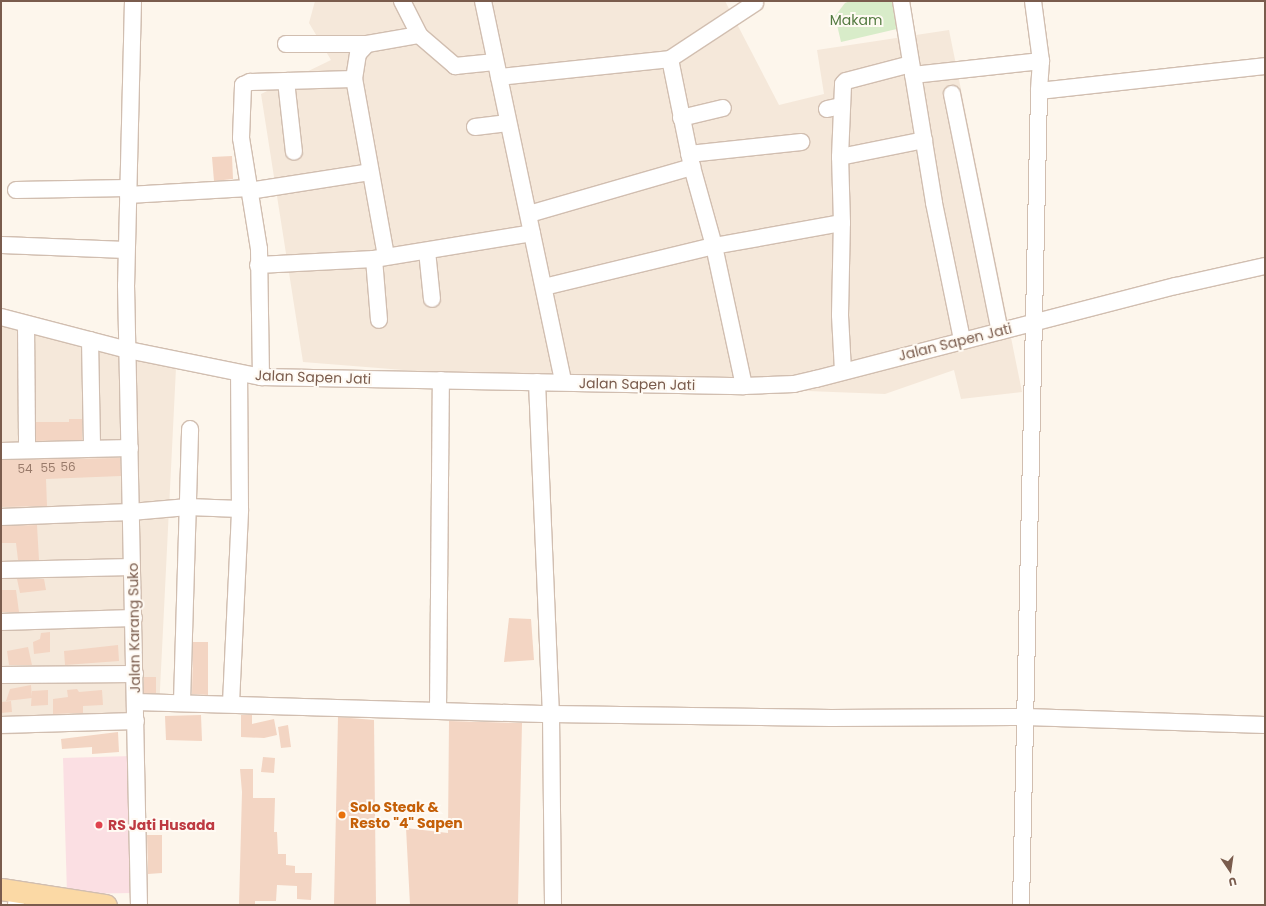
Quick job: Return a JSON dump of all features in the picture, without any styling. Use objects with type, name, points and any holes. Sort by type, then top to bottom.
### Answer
[{"type":"main road","points":[[1,889],[106,905]]},
{"type":"street","name":"Jalan Karang Suko","points":[[133,1],[126,250],[139,905]]},
{"type":"street","points":[[402,1],[419,35],[455,66],[497,70],[670,59],[755,3]]},
{"type":"street","points":[[483,1],[506,123],[528,214],[563,382]]},
{"type":"street","points":[[901,1],[934,203],[962,340]]},
{"type":"street","points":[[1021,905],[1040,61],[1033,1]]},
{"type":"street","points":[[286,44],[367,44],[419,35]]},
{"type":"street","points":[[367,44],[358,54],[354,79],[370,172],[380,257],[379,320]]},
{"type":"street","points":[[670,59],[681,118],[714,246],[744,386]]},
{"type":"street","points":[[843,371],[840,315],[842,223],[840,157],[834,107],[846,81],[912,69],[1040,61]]},
{"type":"street","points":[[1039,91],[1265,66]]},
{"type":"street","points":[[261,377],[257,233],[241,138],[243,85],[286,81],[354,79]]},
{"type":"street","points":[[286,81],[294,152]]},
{"type":"street","points":[[952,94],[1000,331]]},
{"type":"street","points":[[681,118],[723,108]]},
{"type":"street","points":[[475,127],[506,123]]},
{"type":"street","points":[[840,157],[924,140]]},
{"type":"street","points":[[528,214],[691,161],[801,142]]},
{"type":"street","points":[[16,190],[249,190],[370,172]]},
{"type":"street","points":[[544,287],[714,246],[842,223]]},
{"type":"street","points":[[258,265],[380,257],[427,251],[532,233]]},
{"type":"street","points":[[2,245],[126,250]]},
{"type":"street","points":[[427,251],[432,299]]},
{"type":"street","name":"Jalan Sapen Jati","points":[[1,317],[128,350],[239,374],[261,377],[744,386],[794,384],[896,356],[922,351],[1176,286],[1265,266]]},
{"type":"street","points":[[26,324],[27,450]]},
{"type":"street","points":[[90,340],[92,448]]},
{"type":"street","points":[[231,703],[240,509],[239,374]]},
{"type":"street","points":[[438,710],[441,380]]},
{"type":"street","points":[[537,382],[551,714],[553,905]]},
{"type":"street","points":[[182,702],[190,429]]},
{"type":"street","points":[[1,451],[130,448]]},
{"type":"street","points":[[1,517],[131,512],[188,507],[240,509]]},
{"type":"street","points":[[1,570],[132,567]]},
{"type":"street","points":[[1,622],[134,618]]},
{"type":"street","points":[[1,676],[135,674]]},
{"type":"street","points":[[136,702],[231,703],[551,714],[831,718],[1026,717],[1265,725]]},
{"type":"street","points":[[1,725],[136,721]]},
{"type":"shaded area","points":[[315,1],[725,1],[779,105],[824,94],[817,50],[949,30],[1022,392],[961,399],[954,370],[885,394],[543,381],[303,362],[261,94],[331,60],[309,23]]},
{"type":"shaded area","points":[[1,319],[176,368],[159,710],[143,712],[143,727],[1,735]]},
{"type":"shaded area","name":"RS Jati Husada","points":[[131,756],[134,893],[67,894],[63,758]]},
{"type":"green space","name":"Makam","points":[[850,1],[897,1],[901,28],[841,42],[835,16],[845,3]]},
{"type":"building","points":[[232,156],[233,179],[214,181],[212,157]]},
{"type":"building","points":[[69,419],[82,419],[82,440],[36,441],[36,422],[69,422]]},
{"type":"building","points":[[120,458],[121,476],[46,479],[47,506],[1,507],[1,460]]},
{"type":"building","points":[[37,525],[39,560],[18,560],[16,543],[1,543],[1,526]]},
{"type":"building","points":[[17,579],[44,579],[46,590],[20,593]]},
{"type":"building","points":[[1,590],[16,590],[19,612],[1,612]]},
{"type":"building","points":[[509,618],[531,619],[534,660],[504,662]]},
{"type":"building","points":[[50,632],[50,652],[34,654],[33,642],[40,639],[41,633]]},
{"type":"building","points":[[193,642],[208,642],[208,695],[192,694]]},
{"type":"building","points":[[118,645],[119,661],[65,665],[64,651]]},
{"type":"building","points":[[28,647],[32,665],[9,665],[7,651]]},
{"type":"building","points":[[144,677],[156,677],[156,693],[144,693]]},
{"type":"building","points":[[31,685],[32,698],[6,701],[10,689]]},
{"type":"building","points":[[77,689],[79,692],[102,690],[103,705],[83,706],[83,713],[53,714],[53,699],[68,697],[67,690]]},
{"type":"building","points":[[48,690],[48,705],[31,706],[32,691]]},
{"type":"building","points":[[11,701],[12,712],[1,713],[1,702]]},
{"type":"building","points":[[201,715],[202,741],[166,740],[165,716]]},
{"type":"building","points":[[241,715],[252,715],[252,724],[274,719],[277,735],[264,738],[241,737]]},
{"type":"building","points":[[338,717],[374,720],[376,905],[334,905]]},
{"type":"building","points":[[449,721],[522,723],[518,905],[410,905],[406,828],[448,833]]},
{"type":"building","points":[[288,725],[291,747],[281,748],[278,727]]},
{"type":"building","points":[[118,732],[119,752],[92,754],[92,747],[62,749],[61,739]]},
{"type":"building","points":[[263,757],[275,758],[274,773],[261,772]]},
{"type":"building","points":[[240,769],[253,769],[253,798],[275,798],[274,832],[277,832],[278,854],[286,854],[286,865],[295,866],[295,873],[312,873],[311,900],[297,899],[297,886],[277,885],[276,901],[255,901],[255,905],[239,905],[242,792]]},
{"type":"building","points":[[147,835],[162,835],[162,873],[148,874]]},
{"type":"place","name":"Solo Steak & Resto \"4\" Sapen","points":[[342,815]]},
{"type":"place","name":"RS Jati Husada","points":[[99,825]]}]
